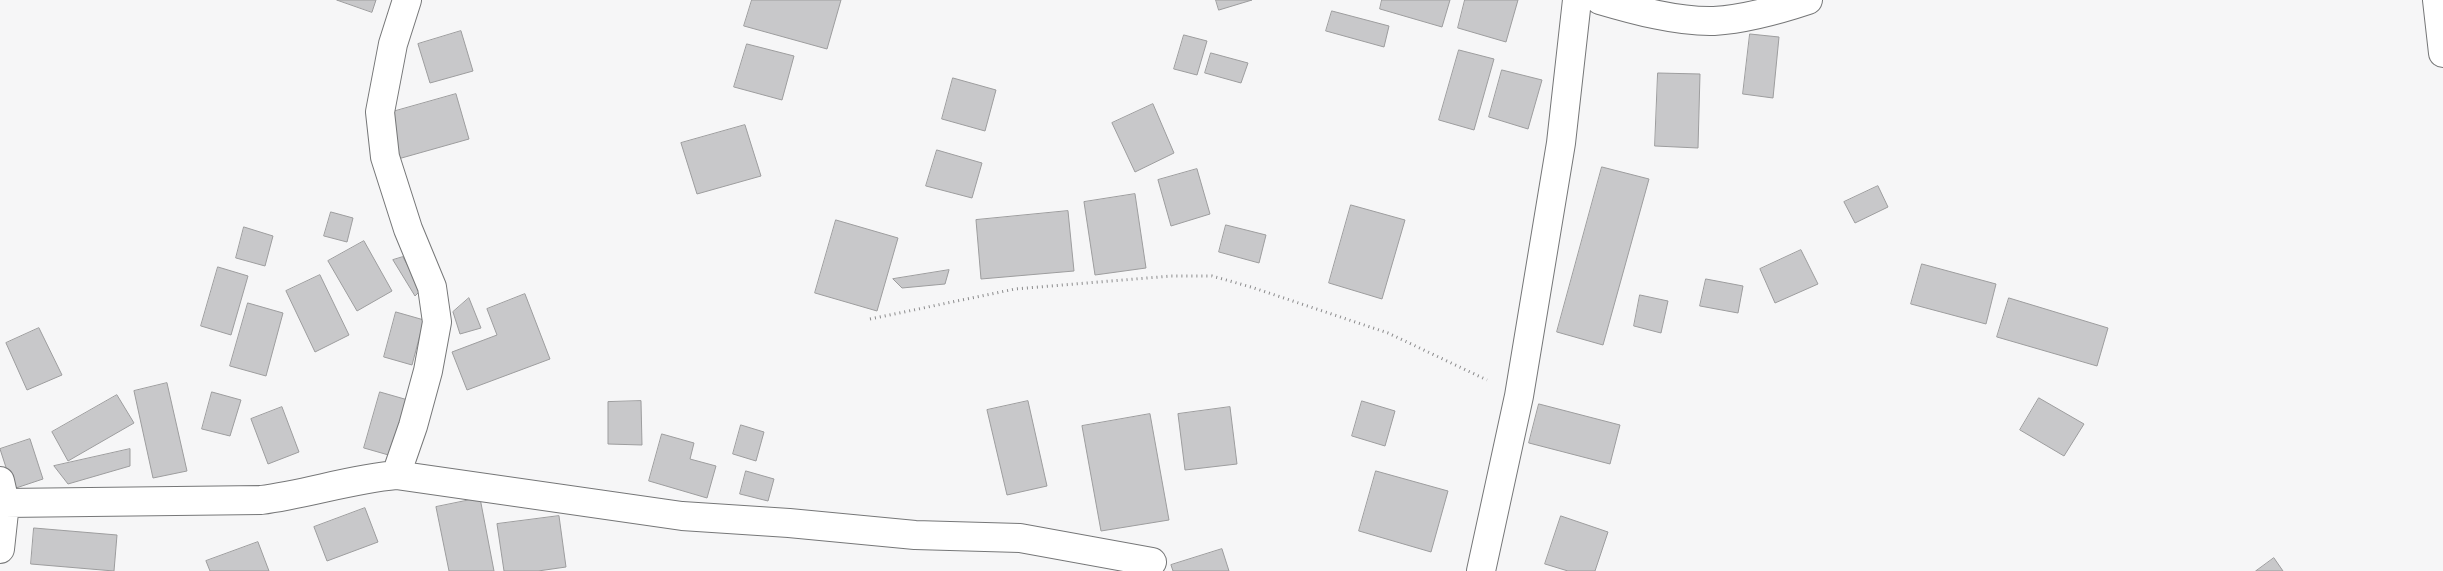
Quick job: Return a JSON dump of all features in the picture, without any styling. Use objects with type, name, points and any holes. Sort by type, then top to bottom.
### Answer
[{"type":"street","points":[[396,475],[416,417],[438,322],[432,287],[408,229],[385,157],[380,112],[393,44],[406,0]]},
{"type":"street","points":[[1481,571],[1519,396],[1561,143],[1577,0]]},
{"type":"street","points":[[1600,0],[1655,15],[1713,21],[1775,11],[1808,0]]},
{"type":"street","points":[[2437,0],[2443,53]]},
{"type":"street","points":[[0,549],[3,492],[261,500],[288,497],[371,477],[396,475],[682,516],[789,523],[915,535],[1020,538],[1152,562]]},
{"type":"path","points":[[870,319],[1015,289],[1171,276],[1212,276],[1252,287],[1388,333],[1519,396]]},
{"type":"building","points":[[337,0],[376,0],[372,12]]},
{"type":"building","points":[[752,0],[841,0],[827,49],[744,26]]},
{"type":"building","points":[[1216,0],[1252,0],[1219,10]]},
{"type":"building","points":[[1382,0],[1450,0],[1442,27],[1380,9]]},
{"type":"building","points":[[1465,0],[1518,0],[1506,42],[1458,28]]},
{"type":"building","points":[[1332,11],[1389,26],[1384,47],[1326,31]]},
{"type":"building","points":[[461,31],[473,71],[430,83],[418,44]]},
{"type":"building","points":[[1750,34],[1779,37],[1773,98],[1743,94]]},
{"type":"building","points":[[1184,35],[1207,41],[1197,75],[1174,69]]},
{"type":"building","points":[[747,44],[794,56],[782,100],[734,87]]},
{"type":"building","points":[[1459,50],[1494,59],[1474,130],[1439,120]]},
{"type":"building","points":[[1211,53],[1248,63],[1241,83],[1205,73]]},
{"type":"building","points":[[1502,70],[1542,80],[1528,129],[1489,117]]},
{"type":"building","points":[[1658,73],[1700,74],[1698,148],[1655,146]]},
{"type":"building","points":[[953,78],[996,90],[985,131],[942,119]]},
{"type":"building","points":[[456,94],[469,139],[398,159],[385,114]]},
{"type":"building","points":[[1153,104],[1174,153],[1135,172],[1112,123]]},
{"type":"building","points":[[745,125],[761,176],[697,194],[681,143]]},
{"type":"building","points":[[937,150],[982,163],[972,198],[926,186]]},
{"type":"building","points":[[1602,167],[1649,179],[1603,345],[1557,332]]},
{"type":"building","points":[[1197,169],[1210,214],[1171,226],[1158,180]]},
{"type":"building","points":[[1878,186],[1888,207],[1855,223],[1844,202]]},
{"type":"building","points":[[1135,194],[1146,268],[1095,275],[1084,202]]},
{"type":"building","points":[[1351,205],[1405,220],[1382,299],[1329,283]]},
{"type":"building","points":[[1068,211],[1074,271],[981,279],[976,220]]},
{"type":"building","points":[[331,212],[353,218],[347,242],[324,236]]},
{"type":"building","points":[[836,220],[898,238],[877,311],[815,293]]},
{"type":"building","points":[[1226,225],[1266,235],[1259,263],[1219,252]]},
{"type":"building","points":[[244,227],[273,236],[265,266],[236,258]]},
{"type":"building","points":[[364,241],[392,291],[357,311],[328,261]]},
{"type":"building","points":[[1801,250],[1818,284],[1775,303],[1760,269]]},
{"type":"building","points":[[403,257],[421,290],[415,296],[393,260]]},
{"type":"building","points":[[1922,264],[1996,284],[1986,324],[1911,304]]},
{"type":"building","points":[[218,267],[248,276],[231,335],[201,326]]},
{"type":"building","points":[[949,270],[945,284],[902,288],[893,279]]},
{"type":"building","points":[[320,275],[349,335],[315,352],[286,291]]},
{"type":"building","points":[[1706,279],[1743,286],[1738,313],[1700,306]]},
{"type":"building","points":[[525,294],[550,359],[467,390],[452,352],[497,335],[487,309]]},
{"type":"building","points":[[1640,295],[1668,301],[1661,333],[1634,326]]},
{"type":"building","points":[[469,298],[481,328],[460,334],[453,312]]},
{"type":"building","points":[[2009,298],[2108,328],[2097,366],[1997,337]]},
{"type":"building","points":[[248,303],[283,313],[266,376],[230,366]]},
{"type":"building","points":[[396,312],[424,320],[412,365],[384,357]]},
{"type":"building","points":[[39,328],[62,375],[27,390],[6,343]]},
{"type":"building","points":[[167,383],[187,471],[153,478],[134,391]]},
{"type":"building","points":[[212,392],[241,400],[230,436],[202,429]]},
{"type":"building","points":[[380,392],[415,402],[399,458],[364,448]]},
{"type":"building","points":[[117,395],[134,423],[68,461],[52,432]]},
{"type":"building","points":[[2039,398],[2084,424],[2064,456],[2020,430]]},
{"type":"building","points":[[641,401],[642,445],[608,444],[608,402]]},
{"type":"building","points":[[1028,401],[1047,486],[1007,495],[987,410]]},
{"type":"building","points":[[1362,401],[1395,411],[1385,446],[1352,436]]},
{"type":"building","points":[[1539,404],[1620,425],[1610,464],[1529,443]]},
{"type":"building","points":[[282,407],[299,452],[268,464],[251,419]]},
{"type":"building","points":[[1230,407],[1237,464],[1185,470],[1178,414]]},
{"type":"building","points":[[1150,414],[1169,520],[1101,531],[1082,426]]},
{"type":"building","points":[[741,425],[764,432],[756,461],[733,454]]},
{"type":"building","points":[[662,434],[694,443],[690,459],[716,466],[707,498],[649,481]]},
{"type":"building","points":[[30,439],[43,479],[13,489],[0,449]]},
{"type":"building","points":[[130,449],[130,466],[68,484],[54,466]]},
{"type":"building","points":[[746,471],[774,479],[768,501],[740,494]]},
{"type":"building","points":[[1376,471],[1448,491],[1431,552],[1359,531]]},
{"type":"building","points":[[480,498],[494,571],[449,571],[436,507]]},
{"type":"building","points":[[365,508],[378,542],[327,561],[314,527]]},
{"type":"building","points":[[559,516],[566,567],[538,571],[504,571],[497,524]]},
{"type":"building","points":[[1561,516],[1608,532],[1595,571],[1568,571],[1545,564]]},
{"type":"building","points":[[34,528],[117,535],[114,571],[31,564]]},
{"type":"building","points":[[258,542],[269,571],[210,571],[206,561]]},
{"type":"building","points":[[1222,549],[1229,571],[1173,571],[1171,565]]},
{"type":"building","points":[[2274,558],[2283,571],[2256,571]]}]
